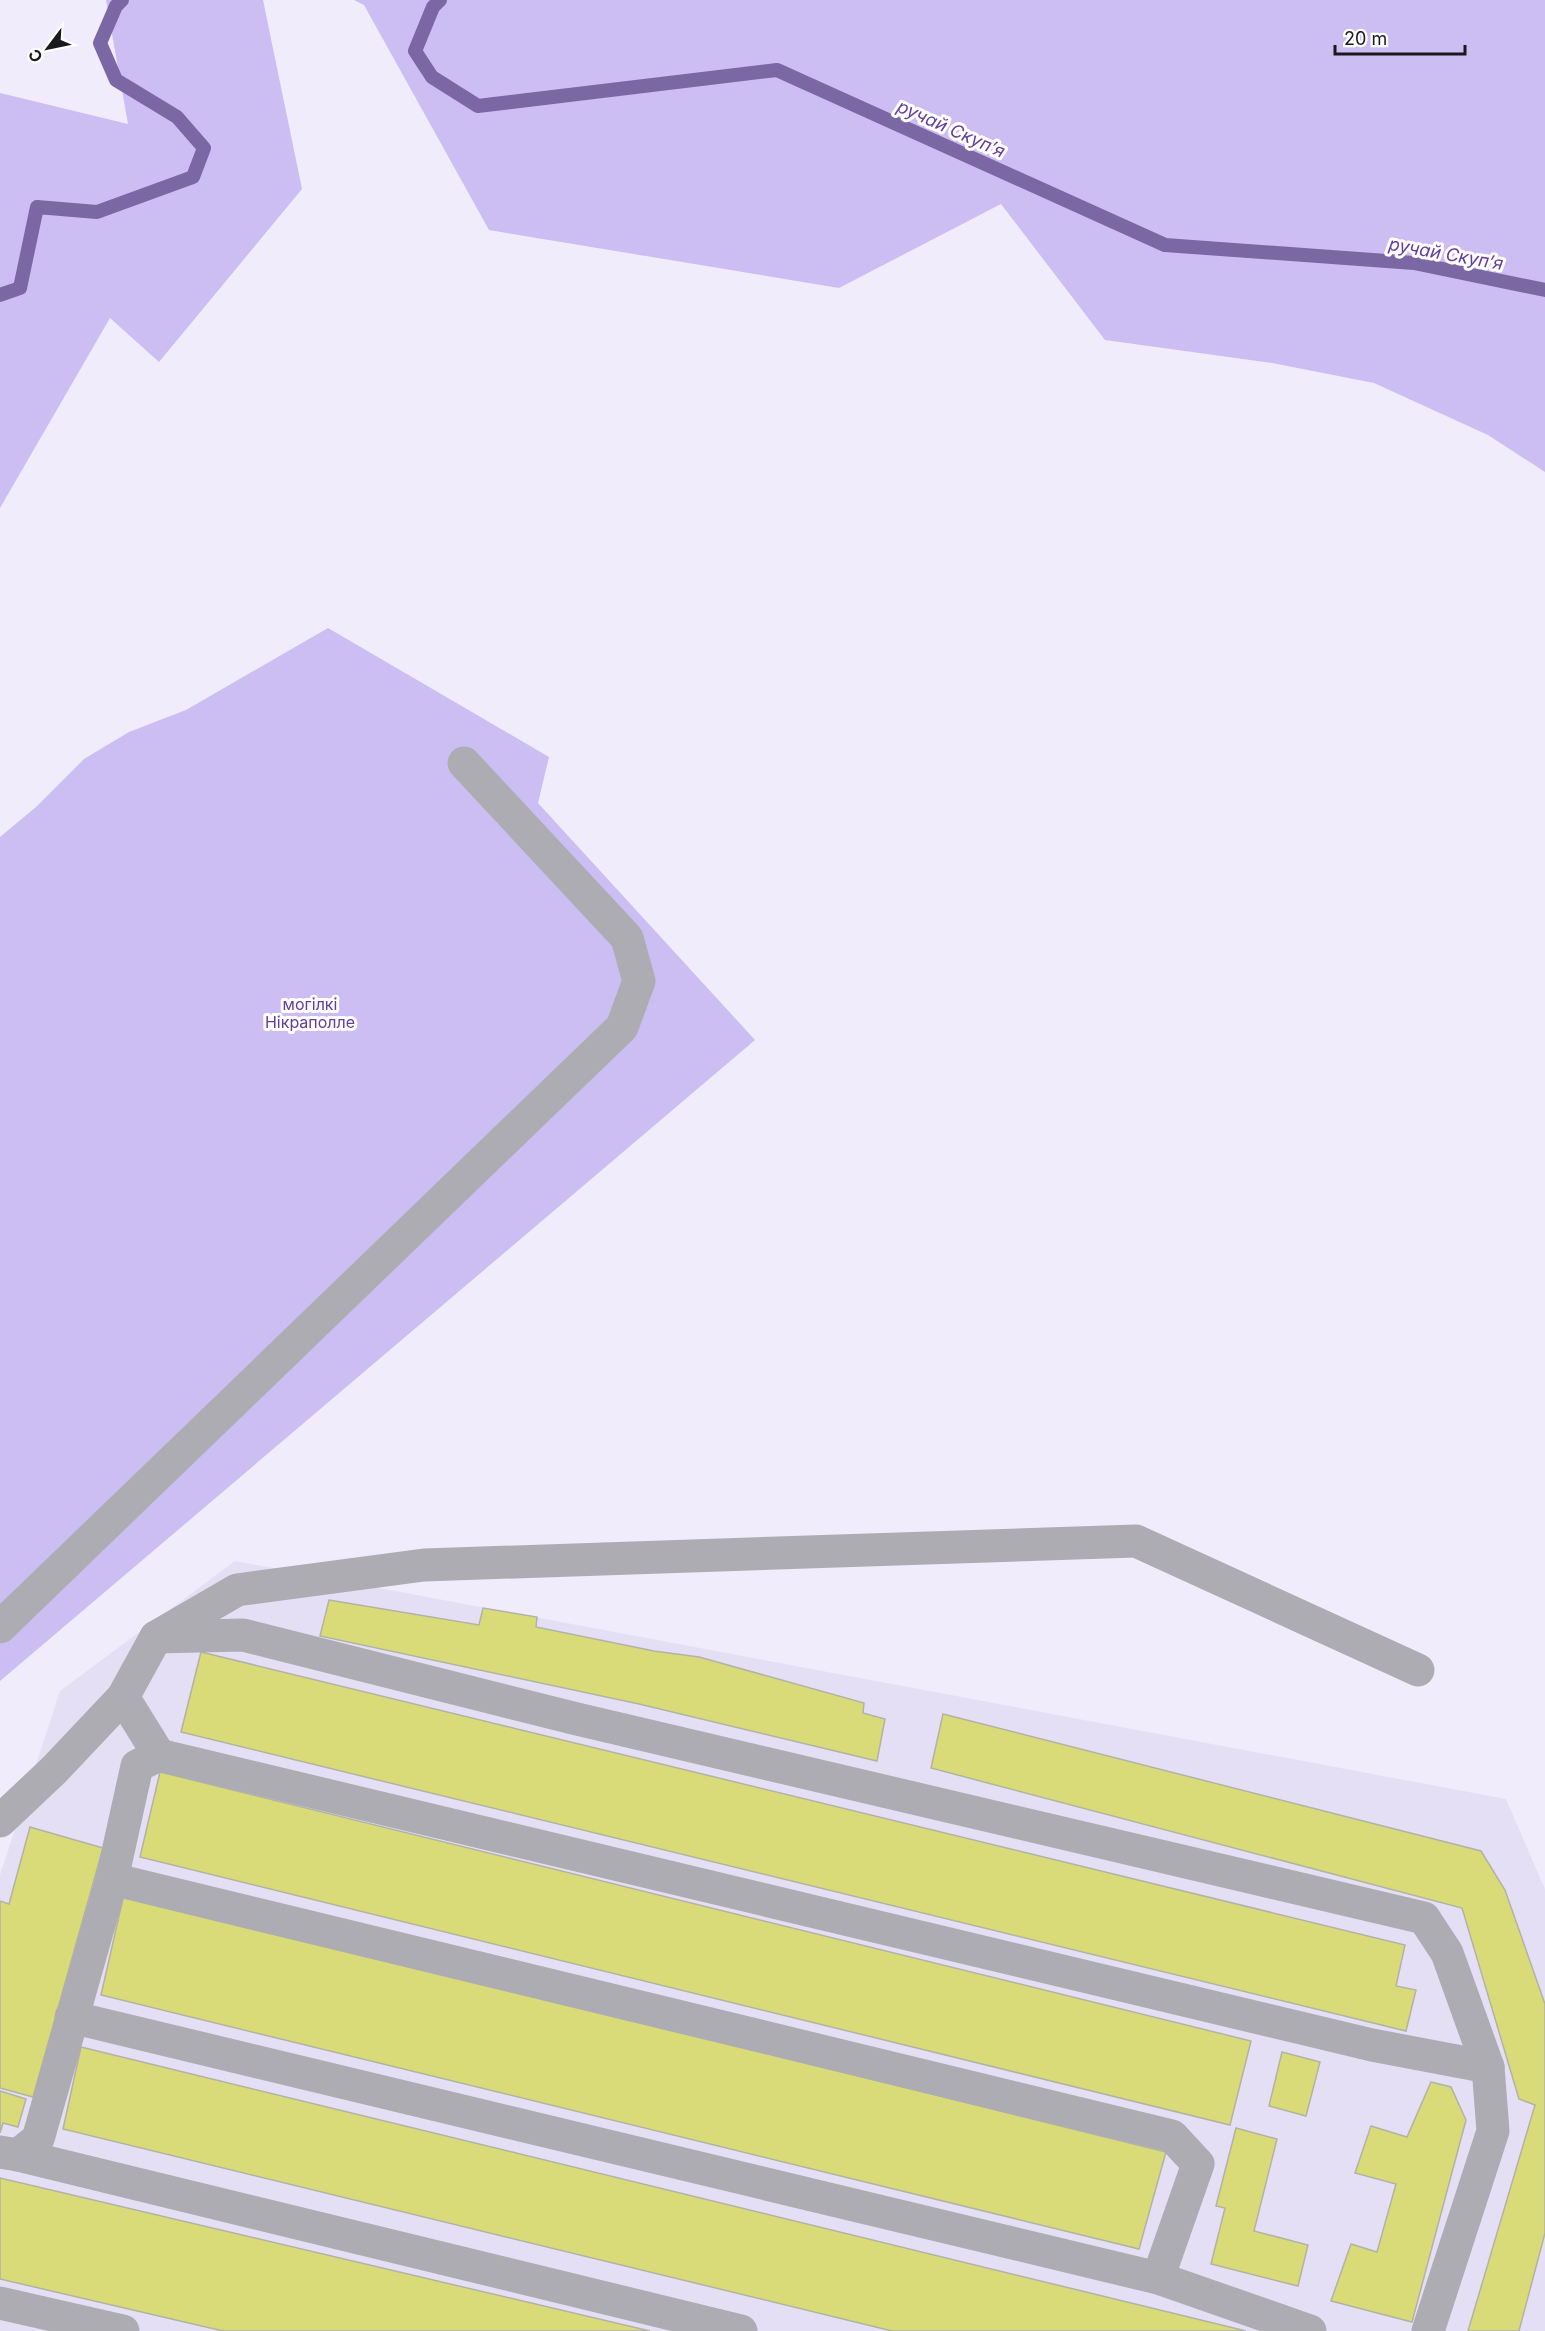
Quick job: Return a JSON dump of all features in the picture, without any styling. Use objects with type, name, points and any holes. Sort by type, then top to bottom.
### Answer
[{"type":"lane","points":[[0,1627],[622,1027],[639,981],[627,938],[464,763]]},
{"type":"lane","points":[[0,1821],[54,1770],[123,1697],[156,1637],[237,1590],[424,1564],[1136,1541],[1418,1670]]},
{"type":"lane","points":[[156,1637],[243,1635],[577,1719],[1424,1918],[1447,1953],[1488,2067],[1493,2131],[1428,2331]]},
{"type":"lane","points":[[123,1697],[159,1755]]},
{"type":"lane","points":[[9,2153],[38,2139],[112,1879],[137,1766],[159,1755],[1372,2045],[1488,2067]]},
{"type":"lane","points":[[112,1879],[1172,2136],[1198,2164],[1158,2278]]},
{"type":"lane","points":[[71,2017],[1158,2278],[1310,2331]]},
{"type":"lane","points":[[9,2153],[741,2331]]},
{"type":"lane","points":[[0,2303],[123,2331]]},
{"type":"shaded area","points":[[235,1561],[1506,1799],[1545,1889],[1545,2331],[0,2331],[0,1875],[60,1691]]},
{"type":"green space","points":[[106,0],[263,0],[302,189],[159,362],[110,318],[0,508],[0,93],[128,124]]},
{"type":"green space","points":[[354,0],[1545,0],[1545,472],[1488,435],[1374,383],[1272,363],[1105,340],[1001,204],[839,288],[489,230],[364,5]]},
{"type":"green space","name":"могілкі Нікраполле","points":[[328,628],[549,757],[538,803],[755,1040],[0,1681],[0,837],[36,807],[84,759],[129,732],[186,710]]},
{"type":"building","points":[[329,1600],[479,1625],[483,1608],[537,1617],[536,1627],[654,1651],[699,1657],[864,1703],[863,1713],[885,1719],[877,1761],[639,1704],[320,1636]]},
{"type":"building","points":[[201,1652],[1405,1945],[1396,1986],[1416,1990],[1406,2031],[181,1732]]},
{"type":"building","points":[[943,1714],[1481,1851],[1505,1890],[1545,2004],[1545,2233],[1519,2331],[1468,2331],[1535,2105],[1519,2099],[1462,1908],[931,1768]]},
{"type":"building","points":[[160,1772],[1251,2041],[1230,2125],[140,1857]]},
{"type":"building","points":[[30,1827],[103,1848],[33,2097],[0,2088],[0,1901],[9,1904]]},
{"type":"building","points":[[124,1894],[1166,2152],[1139,2249],[101,1995]]},
{"type":"building","points":[[81,2047],[1246,2331],[892,2331],[63,2129]]},
{"type":"building","points":[[1282,2052],[1320,2062],[1306,2116],[1269,2106]]},
{"type":"building","points":[[1431,2082],[1451,2087],[1466,2120],[1412,2322],[1331,2301],[1351,2244],[1377,2252],[1396,2184],[1355,2173],[1371,2126],[1407,2137]]},
{"type":"building","points":[[0,2091],[26,2099],[18,2127],[3,2123],[0,2133]]},
{"type":"building","points":[[1236,2128],[1277,2139],[1254,2231],[1308,2245],[1298,2286],[1211,2264],[1225,2208],[1216,2206]]},
{"type":"building","points":[[0,2178],[650,2331],[223,2331],[0,2279]]},
{"type":"waterway","name":"ручай Скупʼя","points":[[0,295],[20,288],[37,207],[97,212],[193,177],[204,148],[177,117],[116,80],[100,43],[116,6],[122,0]]},
{"type":"waterway","name":"ручай Скупʼя","points":[[440,0],[433,7],[415,51],[432,77],[478,106],[777,70],[1165,245],[1414,263],[1545,290]]}]
